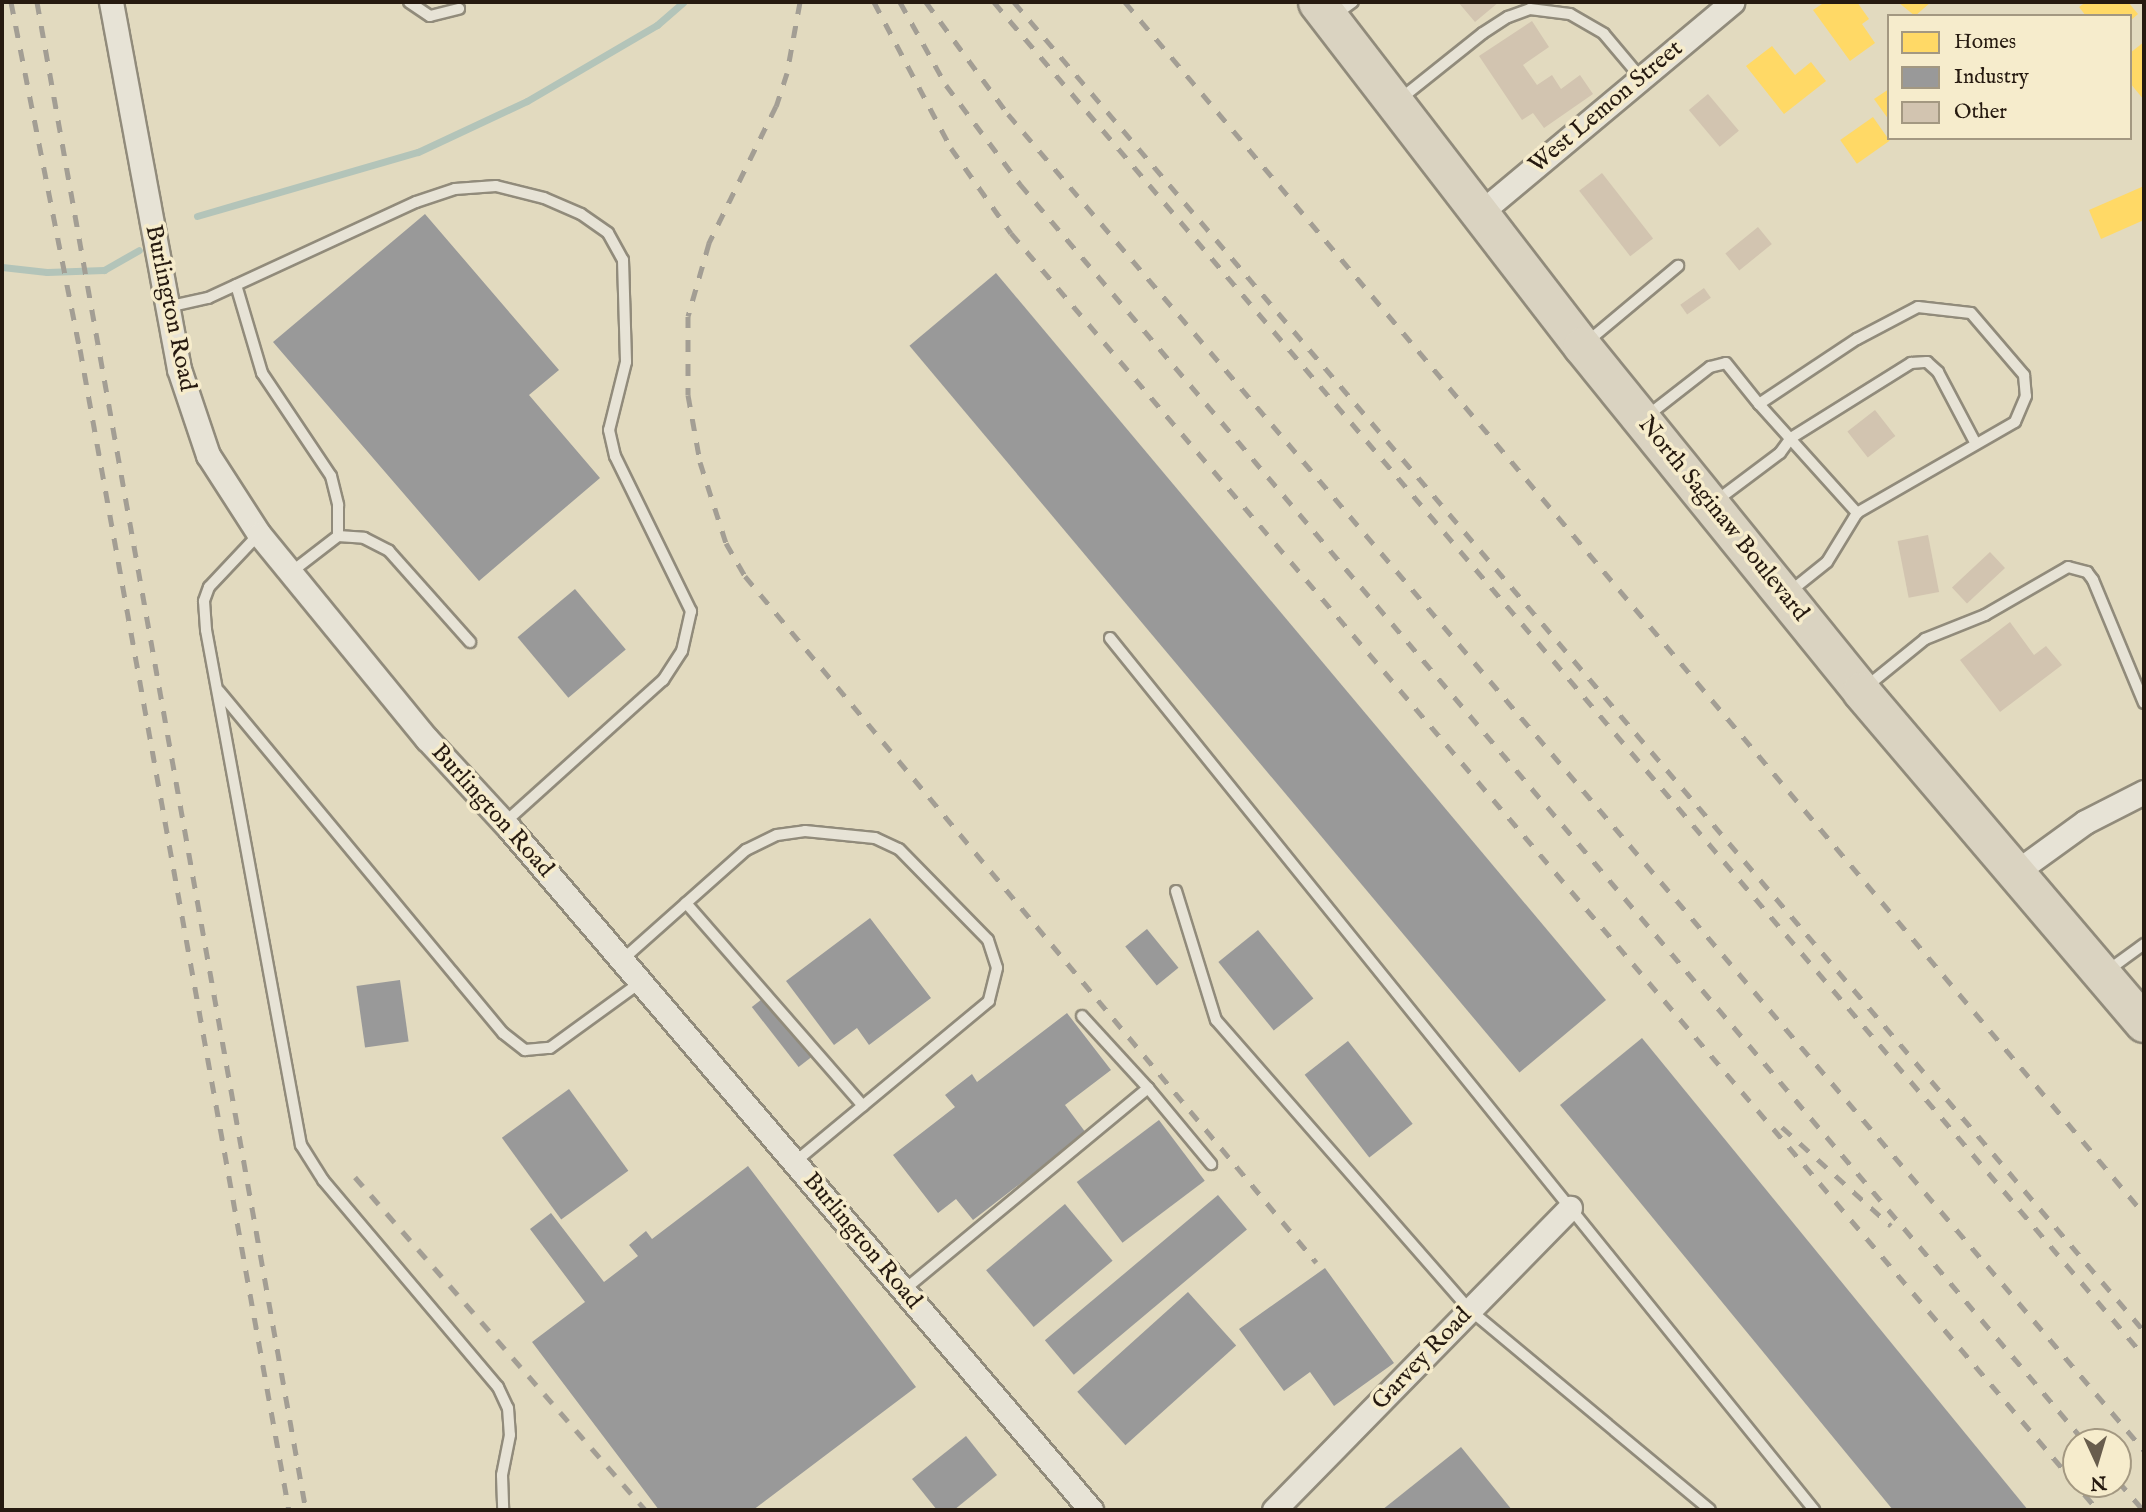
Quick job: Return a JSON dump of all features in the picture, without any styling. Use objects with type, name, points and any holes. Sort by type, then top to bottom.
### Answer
[{"type":"main road","name":"North Saginaw Boulevard","points":[[1334,7],[1396,102],[1582,346],[1861,691],[2144,1023]]},
{"type":"street","name":"Burlington Road","points":[[111,2],[179,369],[208,455],[259,534],[289,574],[428,739],[504,822],[1091,1510]]},
{"type":"street","name":"West Lemon Street","points":[[1480,213],[1732,2]]},
{"type":"street","points":[[2016,872],[2085,822],[2144,792]]},
{"type":"street","name":"Garvey Road","points":[[1273,1510],[1570,1208]]},
{"type":"lane","points":[[410,2],[430,16],[459,9]]},
{"type":"lane","points":[[1396,102],[1483,33],[1508,17],[1531,9],[1570,14],[1604,34],[1641,78]]},
{"type":"lane","points":[[167,307],[208,298],[416,202],[455,189],[496,186],[544,198],[581,214],[608,233],[623,260],[626,362],[609,430],[615,456],[691,611],[682,651],[663,680],[504,822]]},
{"type":"lane","points":[[1582,346],[1678,266]]},
{"type":"lane","points":[[236,285],[262,373],[331,476],[338,536]]},
{"type":"lane","points":[[1759,404],[1857,339],[1918,307],[1947,308],[1971,313],[2024,375],[2026,396],[2015,422],[1857,513],[1827,562],[1786,595]]},
{"type":"lane","points":[[1711,505],[1780,453],[1791,438],[1911,363],[1927,362],[1938,372],[1976,444]]},
{"type":"lane","points":[[1642,420],[1710,367],[1726,363],[1759,404],[1857,513]]},
{"type":"lane","points":[[259,534],[209,587],[204,601],[301,1145],[323,1180],[498,1387],[508,1408],[510,1435],[502,1475],[503,1510]]},
{"type":"lane","points":[[289,574],[338,536],[364,538],[390,551],[470,642]]},
{"type":"lane","points":[[1861,691],[1925,639],[1985,615],[2068,567],[2088,572],[2093,580],[2144,703]]},
{"type":"lane","points":[[1110,638],[1814,1510]]},
{"type":"lane","points":[[218,689],[503,1033],[526,1050],[550,1048],[641,982]]},
{"type":"lane","points":[[622,960],[746,850],[777,835],[841,832],[875,838],[899,849],[988,940],[997,968],[989,1002],[795,1162]]},
{"type":"lane","points":[[1176,891],[1216,1020],[1470,1310],[1710,1510]]},
{"type":"lane","points":[[686,903],[863,1106]]},
{"type":"lane","points":[[2102,974],[2144,944]]},
{"type":"lane","points":[[1082,1016],[1148,1088],[1211,1164]]},
{"type":"lane","points":[[904,1290],[1148,1088]]},
{"type":"building: Homes","points":[[1825,2],[1857,2],[1869,19],[1862,24],[1875,43],[1850,61],[1813,10]]},
{"type":"building: Homes","points":[[1898,2],[1931,2],[1917,14],[1913,14]]},
{"type":"building: Homes","points":[[2086,2],[2128,2],[2138,14],[2132,19],[2132,14],[2084,14],[2079,7]]},
{"type":"building: Homes","points":[[2144,42],[2144,100],[2132,85],[2132,51]]},
{"type":"building: Homes","points":[[1772,46],[1795,75],[1811,62],[1826,81],[1784,114],[1746,66]]},
{"type":"building: Homes","points":[[1887,90],[1887,117],[1874,99]]},
{"type":"building: Homes","points":[[1873,117],[1890,141],[1857,164],[1840,140]]},
{"type":"building: Homes","points":[[2144,186],[2144,220],[2101,239],[2089,210]]},
{"type":"building: Industry","points":[[425,214],[559,370],[529,395],[600,478],[479,581],[273,342]]},
{"type":"building: Industry","points":[[996,273],[1606,1000],[1519,1073],[909,346]]},
{"type":"building: Industry","points":[[575,589],[626,650],[568,698],[518,637]]},
{"type":"building: Industry","points":[[870,918],[931,998],[869,1045],[857,1028],[834,1045],[786,981]]},
{"type":"building: Industry","points":[[1147,929],[1178,968],[1157,985],[1125,947]]},
{"type":"building: Industry","points":[[1258,930],[1313,998],[1274,1030],[1218,962]]},
{"type":"building: Industry","points":[[400,980],[409,1041],[365,1048],[356,986]]},
{"type":"building: Industry","points":[[766,996],[813,1056],[799,1067],[752,1007]]},
{"type":"building: Industry","points":[[1067,1013],[1111,1070],[1065,1105],[1086,1133],[973,1220],[956,1199],[938,1213],[893,1155],[955,1107],[945,1095],[972,1074],[977,1082]]},
{"type":"building: Industry","points":[[1642,1038],[2028,1510],[1893,1510],[1560,1105]]},
{"type":"building: Industry","points":[[1348,1041],[1413,1124],[1369,1158],[1305,1075]]},
{"type":"building: Industry","points":[[569,1089],[628,1171],[561,1219],[502,1138]]},
{"type":"building: Industry","points":[[1159,1120],[1205,1181],[1122,1243],[1077,1182]]},
{"type":"building: Industry","points":[[748,1166],[916,1387],[753,1510],[659,1510],[532,1342],[585,1302],[530,1229],[551,1213],[604,1282],[638,1256],[629,1245],[646,1231],[652,1239]]},
{"type":"building: Industry","points":[[1218,1195],[1247,1229],[1074,1375],[1045,1340]]},
{"type":"building: Industry","points":[[1065,1204],[1113,1261],[1034,1327],[986,1270]]},
{"type":"building: Industry","points":[[1325,1268],[1394,1363],[1334,1406],[1310,1372],[1284,1391],[1239,1329]]},
{"type":"building: Industry","points":[[1188,1292],[1236,1346],[1125,1445],[1077,1392]]},
{"type":"building: Industry","points":[[966,1436],[997,1475],[954,1510],[937,1510],[912,1479]]},
{"type":"building: Industry","points":[[1461,1447],[1512,1510],[1382,1510]]},
{"type":"building: Other","points":[[1458,2],[1499,2],[1475,22]]},
{"type":"building: Other","points":[[1532,21],[1549,47],[1523,65],[1537,85],[1552,75],[1561,89],[1580,75],[1593,94],[1544,128],[1533,113],[1522,120],[1479,56]]},
{"type":"building: Other","points":[[1708,94],[1739,131],[1720,147],[1689,110]]},
{"type":"building: Other","points":[[1602,173],[1653,238],[1630,256],[1579,191]]},
{"type":"building: Other","points":[[1758,227],[1772,244],[1739,271],[1725,253]]},
{"type":"building: Other","points":[[1704,288],[1711,298],[1687,314],[1680,305]]},
{"type":"building: Other","points":[[1875,410],[1895,436],[1868,458],[1847,432]]},
{"type":"building: Other","points":[[1928,535],[1939,592],[1909,598],[1898,541]]},
{"type":"building: Other","points":[[1990,552],[2005,568],[1967,604],[1952,587]]},
{"type":"building: Other","points":[[2010,622],[2034,655],[2046,646],[2062,665],[2000,712],[1960,660]]},
{"type":"waterway","points":[[197,216],[418,152],[527,101],[657,25],[683,2]]},
{"type":"waterway","points":[[2,267],[47,272],[104,270],[139,250]]},
{"type":"railway","points":[[11,2],[80,349],[289,1510]]},
{"type":"railway","points":[[37,2],[306,1510]]},
{"type":"railway","points":[[800,2],[787,73],[776,106],[709,243],[688,316],[688,395],[700,462],[726,543],[745,576],[1316,1262]]},
{"type":"railway","points":[[874,2],[951,148],[1011,233],[2098,1510]]},
{"type":"railway","points":[[900,2],[946,85],[1020,184],[2073,1428]]},
{"type":"railway","points":[[926,2],[1008,114],[2144,1450]]},
{"type":"railway","points":[[994,2],[2144,1356]]},
{"type":"railway","points":[[1014,2],[2144,1331]]},
{"type":"railway","points":[[1125,2],[2144,1214]]},
{"type":"railway","points":[[1782,1127],[1891,1226]]},
{"type":"railway","points":[[355,1177],[646,1510]]},
{"type":"railway","points":[[2132,1497],[2143,1510]]}]
